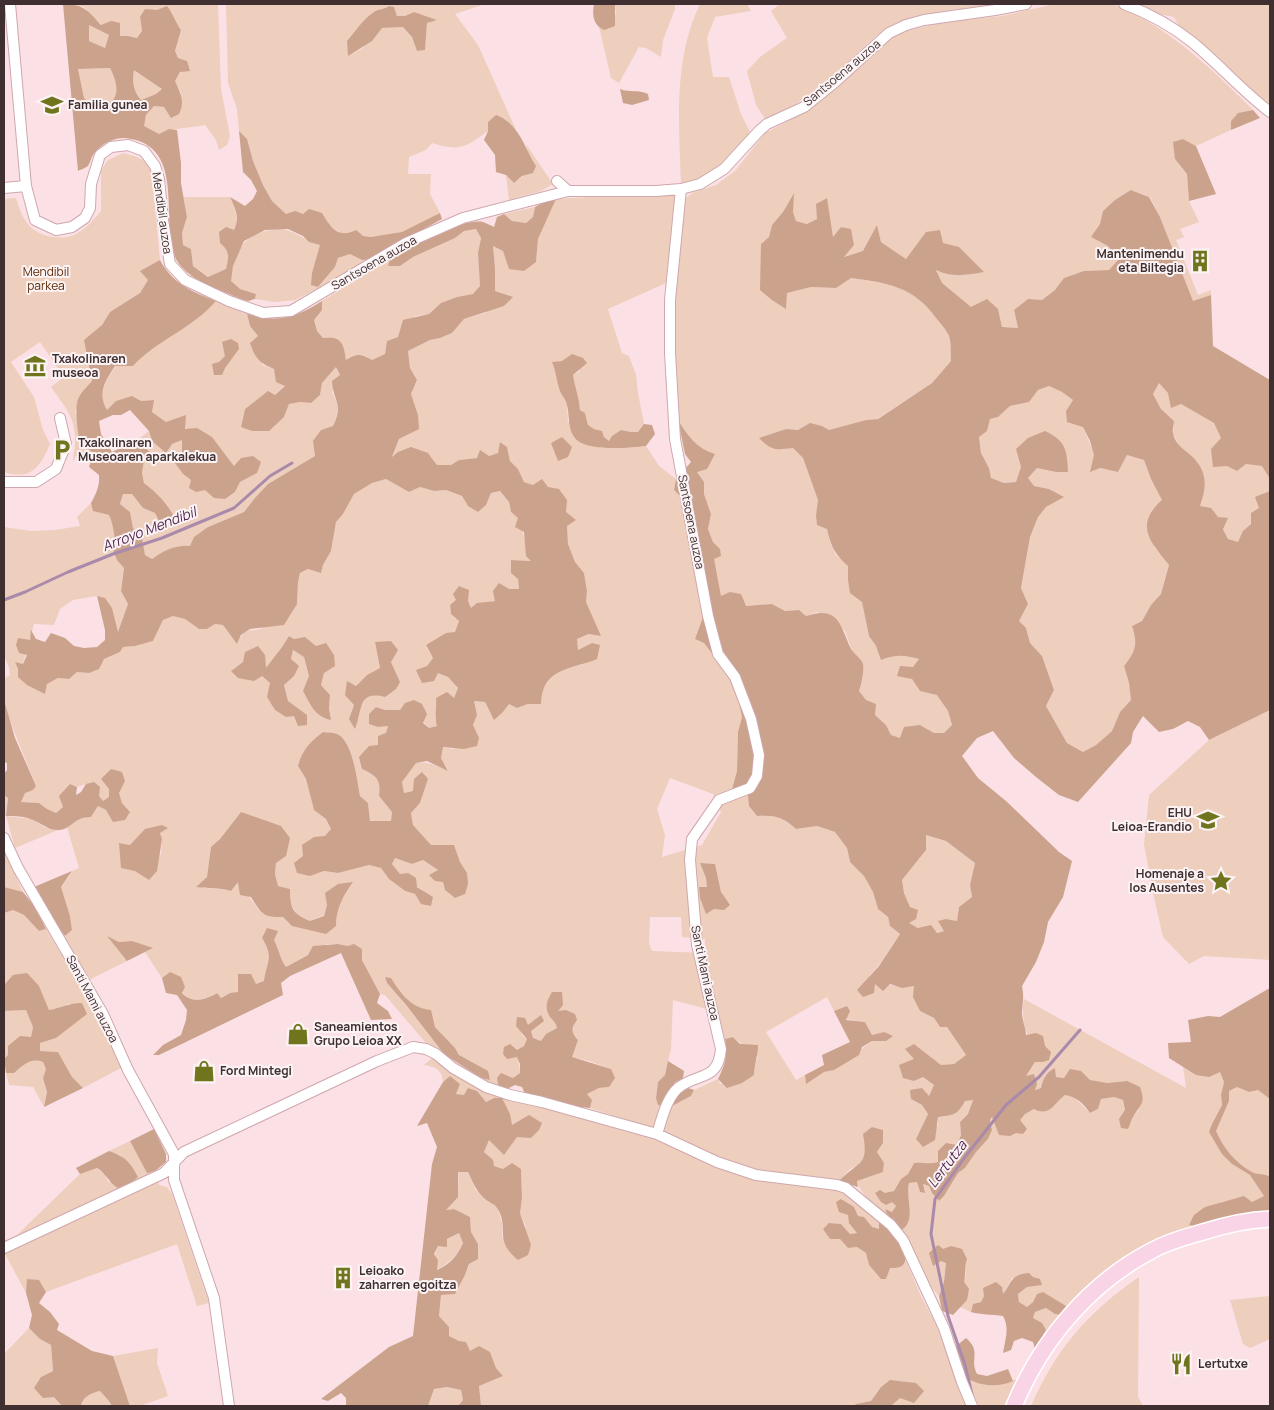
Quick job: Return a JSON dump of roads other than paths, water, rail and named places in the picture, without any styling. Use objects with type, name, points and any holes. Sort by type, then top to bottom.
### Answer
[{"type":"main road","points":[[1014,1406],[1036,1363],[1066,1320],[1099,1287],[1132,1261],[1154,1249],[1179,1239],[1221,1227],[1254,1220],[1270,1219]]},
{"type":"main road","points":[[1024,1406],[1046,1361],[1074,1324],[1100,1296],[1137,1268],[1180,1246],[1220,1234],[1270,1228]]},
{"type":"street","name":"Santsoena auzoa","points":[[170,264],[186,280],[229,301],[263,313],[291,311],[406,243],[463,218],[568,191],[681,189],[700,184],[724,169],[759,131],[768,124],[804,107],[889,33],[906,25],[924,20],[1026,4]]},
{"type":"street","points":[[1124,4],[1162,22],[1192,42],[1250,97],[1270,112]]},
{"type":"street","points":[[4,188],[26,186],[8,11]]},
{"type":"street","name":"Mendibil auzoa","points":[[26,186],[35,220],[56,230],[72,227],[85,218],[90,208],[91,184],[100,154],[112,148],[128,145],[144,151],[155,166],[159,179],[170,264]]},
{"type":"street","points":[[557,181],[568,191]]},
{"type":"street","name":"Santsoena auzoa","points":[[681,189],[670,300],[670,354],[675,439],[708,616]]},
{"type":"street","points":[[4,482],[36,482],[56,469],[66,444],[60,418]]},
{"type":"street","name":"Santi Mami auzoa","points":[[657,1134],[668,1103],[678,1088],[710,1073],[720,1061],[721,1049],[696,937],[690,860],[692,839],[719,800],[750,788],[757,776],[759,755],[751,719],[735,677],[718,654],[708,616]]},
{"type":"street","name":"Santi Mami auzoa","points":[[4,838],[18,868],[103,1014],[128,1070],[174,1154],[174,1180],[214,1298],[229,1406]]},
{"type":"street","points":[[4,1248],[164,1173],[184,1152],[377,1061],[413,1047],[426,1048],[453,1068],[486,1087],[510,1095],[657,1134],[716,1162],[756,1175],[837,1185],[846,1188],[891,1225],[903,1240],[944,1328],[972,1406]]},
{"type":"waterway","name":"Arroyo Mendibil","points":[[4,600],[68,572],[113,554],[162,538],[234,508],[270,476],[292,463]]},
{"type":"waterway","name":"Lertutza","points":[[972,1394],[965,1365],[948,1316],[931,1234],[935,1199],[1006,1105],[1039,1077],[1080,1030]]},
{"type":"place","name":"Familia gunea","points":[[52,105]]},
{"type":"place","name":"Mantenimendu eta Biltegia","points":[[1200,261]]},
{"type":"place","name":"Txakolinaren museoa","points":[[35,366]]},
{"type":"place","name":"Txakolinaren Museoaren aparkalekua","points":[[62,450]]},
{"type":"place","name":"EHU Leioa-Erandio","points":[[1208,820]]},
{"type":"place","name":"Homenaje a los Ausentes","points":[[1221,881]]},
{"type":"place","name":"Saneamientos Grupo Leioa XX","points":[[298,1034]]},
{"type":"place","name":"Ford Mintegi","points":[[204,1071]]},
{"type":"place","name":"Leioako zaharren egoitza","points":[[343,1278]]},
{"type":"place","name":"Lertutxe","points":[[1181,1364]]},
{"type":"park label","name":"Mendibil parkea","points":[[46,279]]}]
